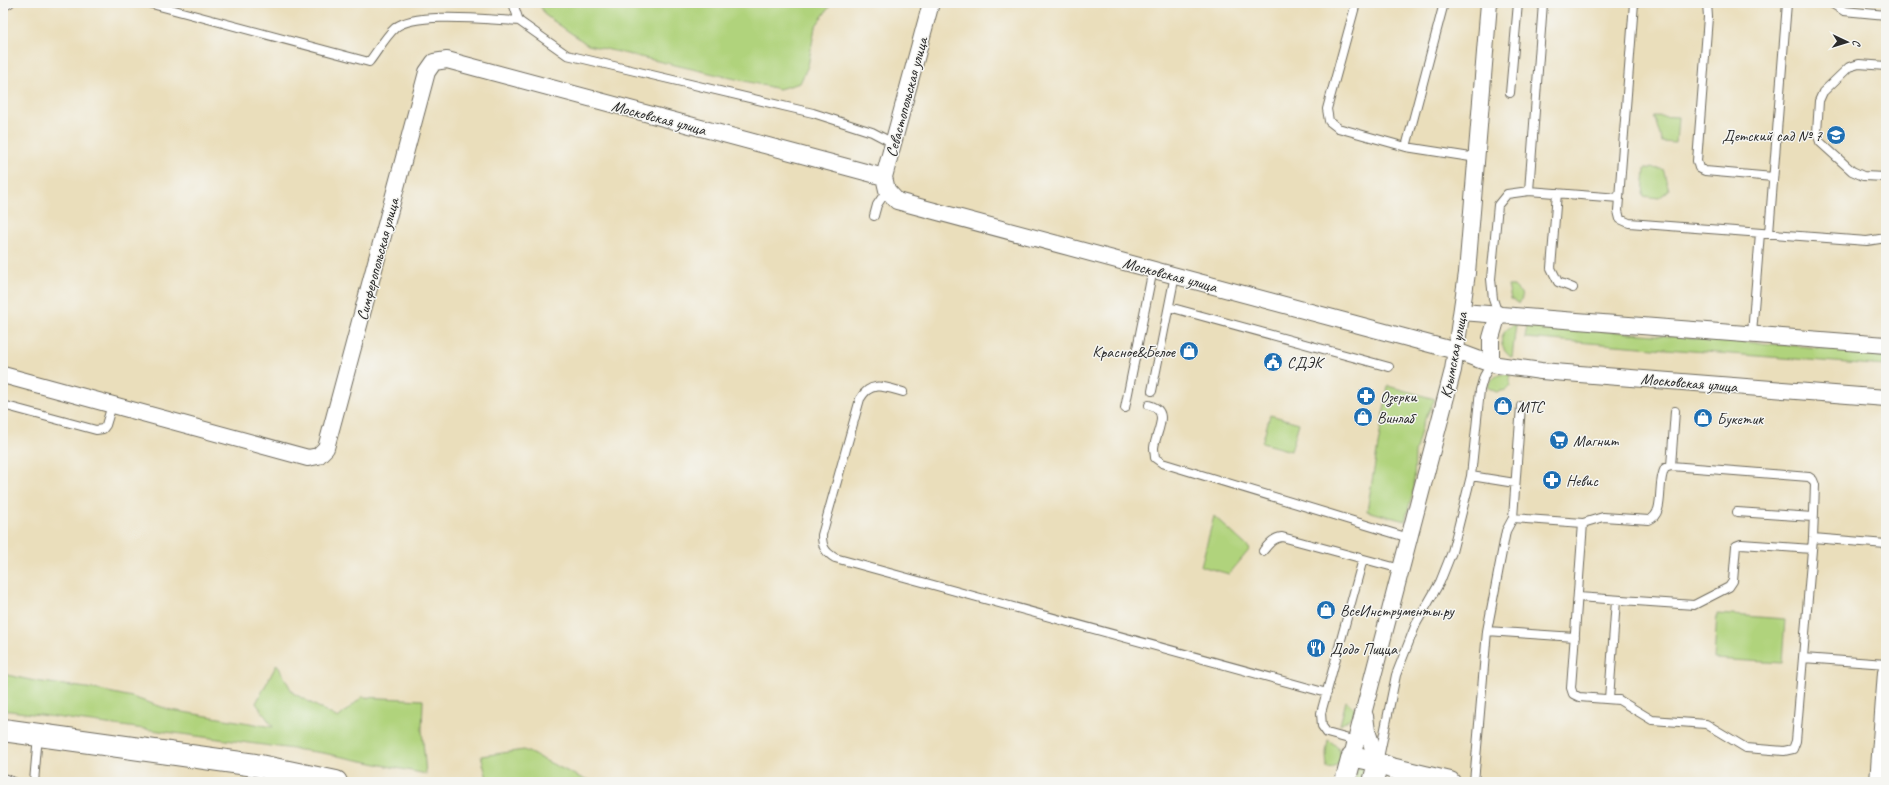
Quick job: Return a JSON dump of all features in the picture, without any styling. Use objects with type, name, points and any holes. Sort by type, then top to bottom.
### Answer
[{"type":"main road","points":[[3,730],[255,765],[336,782]]},
{"type":"street","name":"Севастопольская улица","points":[[885,184],[893,143],[931,3]]},
{"type":"street","name":"Крымская улица","points":[[1345,782],[1450,383],[1456,351],[1462,312],[1477,158],[1489,3]]},
{"type":"street","name":"Московская улица","points":[[434,62],[447,60],[885,184],[897,200],[1456,351],[1491,364],[1541,371],[1886,398]]},
{"type":"street","name":"Симферопольская улица","points":[[112,405],[308,458],[318,456],[326,448],[427,72],[434,62]]},
{"type":"street","points":[[1462,312],[1886,344]]},
{"type":"street","points":[[1491,364],[1491,338],[1498,314]]},
{"type":"street","points":[[3,375],[112,405]]},
{"type":"street","points":[[1878,782],[1883,741],[1886,672]]},
{"type":"street","name":"Крымская улица","points":[[1366,698],[1367,732],[1378,763]]},
{"type":"street","points":[[1354,748],[1378,763],[1391,768],[1450,782]]},
{"type":"street","points":[[1373,782],[1378,763]]},
{"type":"lane","points":[[3,7],[10,3]]},
{"type":"lane","points":[[148,3],[369,62],[395,28],[410,20],[436,18],[519,21],[567,55],[813,113],[872,132],[893,143]]},
{"type":"lane","points":[[513,3],[519,21]]},
{"type":"lane","points":[[1356,3],[1327,109],[1329,121],[1338,128],[1406,147],[1477,158]]},
{"type":"lane","points":[[1406,147],[1444,3]]},
{"type":"lane","points":[[1510,93],[1518,3]]},
{"type":"lane","points":[[1529,191],[1543,3]]},
{"type":"lane","points":[[1634,3],[1618,211],[1620,219],[1629,223],[1769,234],[1867,241],[1886,238]]},
{"type":"lane","points":[[1707,3],[1708,17],[1697,161],[1699,168],[1705,171],[1773,177]]},
{"type":"lane","points":[[1769,234],[1787,3]]},
{"type":"lane","points":[[1832,3],[1844,11],[1886,15]]},
{"type":"lane","points":[[1886,66],[1858,64],[1849,67],[1823,92],[1820,101],[1817,133],[1820,142],[1852,171],[1863,176],[1886,177]]},
{"type":"lane","points":[[874,216],[885,184]]},
{"type":"lane","points":[[1498,314],[1493,299],[1491,279],[1498,205],[1507,194],[1529,191],[1619,198]]},
{"type":"lane","points":[[1557,193],[1551,268],[1558,282],[1573,288]]},
{"type":"lane","points":[[1752,334],[1760,233]]},
{"type":"lane","points":[[1125,408],[1153,269]]},
{"type":"lane","points":[[1152,391],[1175,275]]},
{"type":"lane","points":[[1169,307],[1389,367]]},
{"type":"lane","points":[[1378,763],[1396,675],[1416,624],[1440,582],[1452,552],[1471,476],[1480,390],[1484,376],[1491,364]]},
{"type":"lane","points":[[903,392],[882,386],[873,386],[864,391],[860,399],[822,535],[822,545],[827,553],[835,558],[1327,693]]},
{"type":"lane","points":[[3,405],[96,430],[103,429],[106,425],[112,405]]},
{"type":"lane","points":[[1149,405],[1154,406],[1161,412],[1162,420],[1154,449],[1155,458],[1162,464],[1409,538]]},
{"type":"lane","points":[[1474,782],[1486,631],[1506,531],[1513,518],[1521,406]]},
{"type":"lane","points":[[1671,466],[1675,411]]},
{"type":"lane","points":[[1513,518],[1583,523],[1603,517],[1649,520],[1655,517],[1658,512],[1661,474],[1665,468],[1671,466],[1809,477],[1814,480],[1813,538],[1796,741],[1792,748],[1784,751],[1746,748],[1706,724],[1652,720],[1619,700],[1579,697],[1573,694],[1571,688],[1583,523]]},
{"type":"lane","points":[[1471,476],[1515,483]]},
{"type":"lane","points":[[1737,512],[1813,517]]},
{"type":"lane","points":[[1263,551],[1270,542],[1277,538],[1282,538],[1400,569]]},
{"type":"lane","points":[[1813,538],[1886,544]]},
{"type":"lane","points":[[1578,597],[1694,605],[1729,587],[1733,581],[1736,546],[1741,544],[1812,549]]},
{"type":"lane","points":[[1354,748],[1326,732],[1322,726],[1321,713],[1363,559]]},
{"type":"lane","points":[[1608,700],[1616,600]]},
{"type":"lane","points":[[1486,631],[1575,637]]},
{"type":"lane","points":[[1803,658],[1886,664]]},
{"type":"lane","points":[[34,782],[38,735]]},
{"type":"lane","points":[[3,778],[14,782]]},
{"type":"green space","points":[[539,3],[832,3],[815,27],[808,66],[800,83],[779,89],[588,45],[545,15]]},
{"type":"green space","points":[[1654,116],[1678,117],[1676,143],[1662,142]]},
{"type":"green space","points":[[1645,168],[1663,169],[1669,190],[1659,198],[1643,196]]},
{"type":"green space","points":[[1508,286],[1514,286],[1521,293],[1522,298],[1519,304],[1511,299]]},
{"type":"green space","points":[[1516,324],[1512,358],[1504,349],[1502,340],[1506,331]]},
{"type":"green space","points":[[1527,325],[1886,353],[1886,366],[1525,338]]},
{"type":"green space","points":[[1503,374],[1510,375],[1510,386],[1506,390],[1496,392],[1487,387],[1494,378]]},
{"type":"green space","points":[[1388,386],[1435,399],[1423,423],[1415,453],[1414,488],[1405,521],[1367,511]]},
{"type":"green space","points":[[1270,415],[1299,423],[1291,451],[1262,443]]},
{"type":"green space","points":[[1214,516],[1250,549],[1229,574],[1201,566]]},
{"type":"green space","points":[[1717,614],[1785,619],[1782,663],[1714,659]]},
{"type":"green space","points":[[277,664],[293,693],[338,718],[362,697],[423,700],[422,730],[426,774],[323,753],[3,710],[3,671],[7,675],[35,681],[94,689],[132,697],[171,710],[273,727],[256,703]]},
{"type":"green space","points":[[1346,701],[1355,709],[1353,714],[1340,725]]},
{"type":"green space","points":[[1328,740],[1338,748],[1341,761],[1333,768],[1327,769],[1326,753]]},
{"type":"green space","points":[[524,750],[579,777],[595,782],[488,782],[481,756]]},
{"type":"green space","points":[[1367,765],[1365,782],[1354,782],[1358,767]]},
{"type":"place","name":"Детский сад № 7","points":[[1836,135]]},
{"type":"place","name":"Красное&Белое","points":[[1189,351]]},
{"type":"place","name":"СДЭК","points":[[1273,362]]},
{"type":"place","name":"Озерки","points":[[1366,396]]},
{"type":"place","name":"МТС","points":[[1503,406]]},
{"type":"place","name":"Винлаб","points":[[1363,417]]},
{"type":"place","name":"Букетик","points":[[1703,418]]},
{"type":"place","name":"Магнит","points":[[1559,440]]},
{"type":"place","name":"Невис","points":[[1552,480]]},
{"type":"place","name":"ВсеИнструменты.ру","points":[[1326,610]]},
{"type":"place","name":"Додо Пицца","points":[[1316,648]]}]
